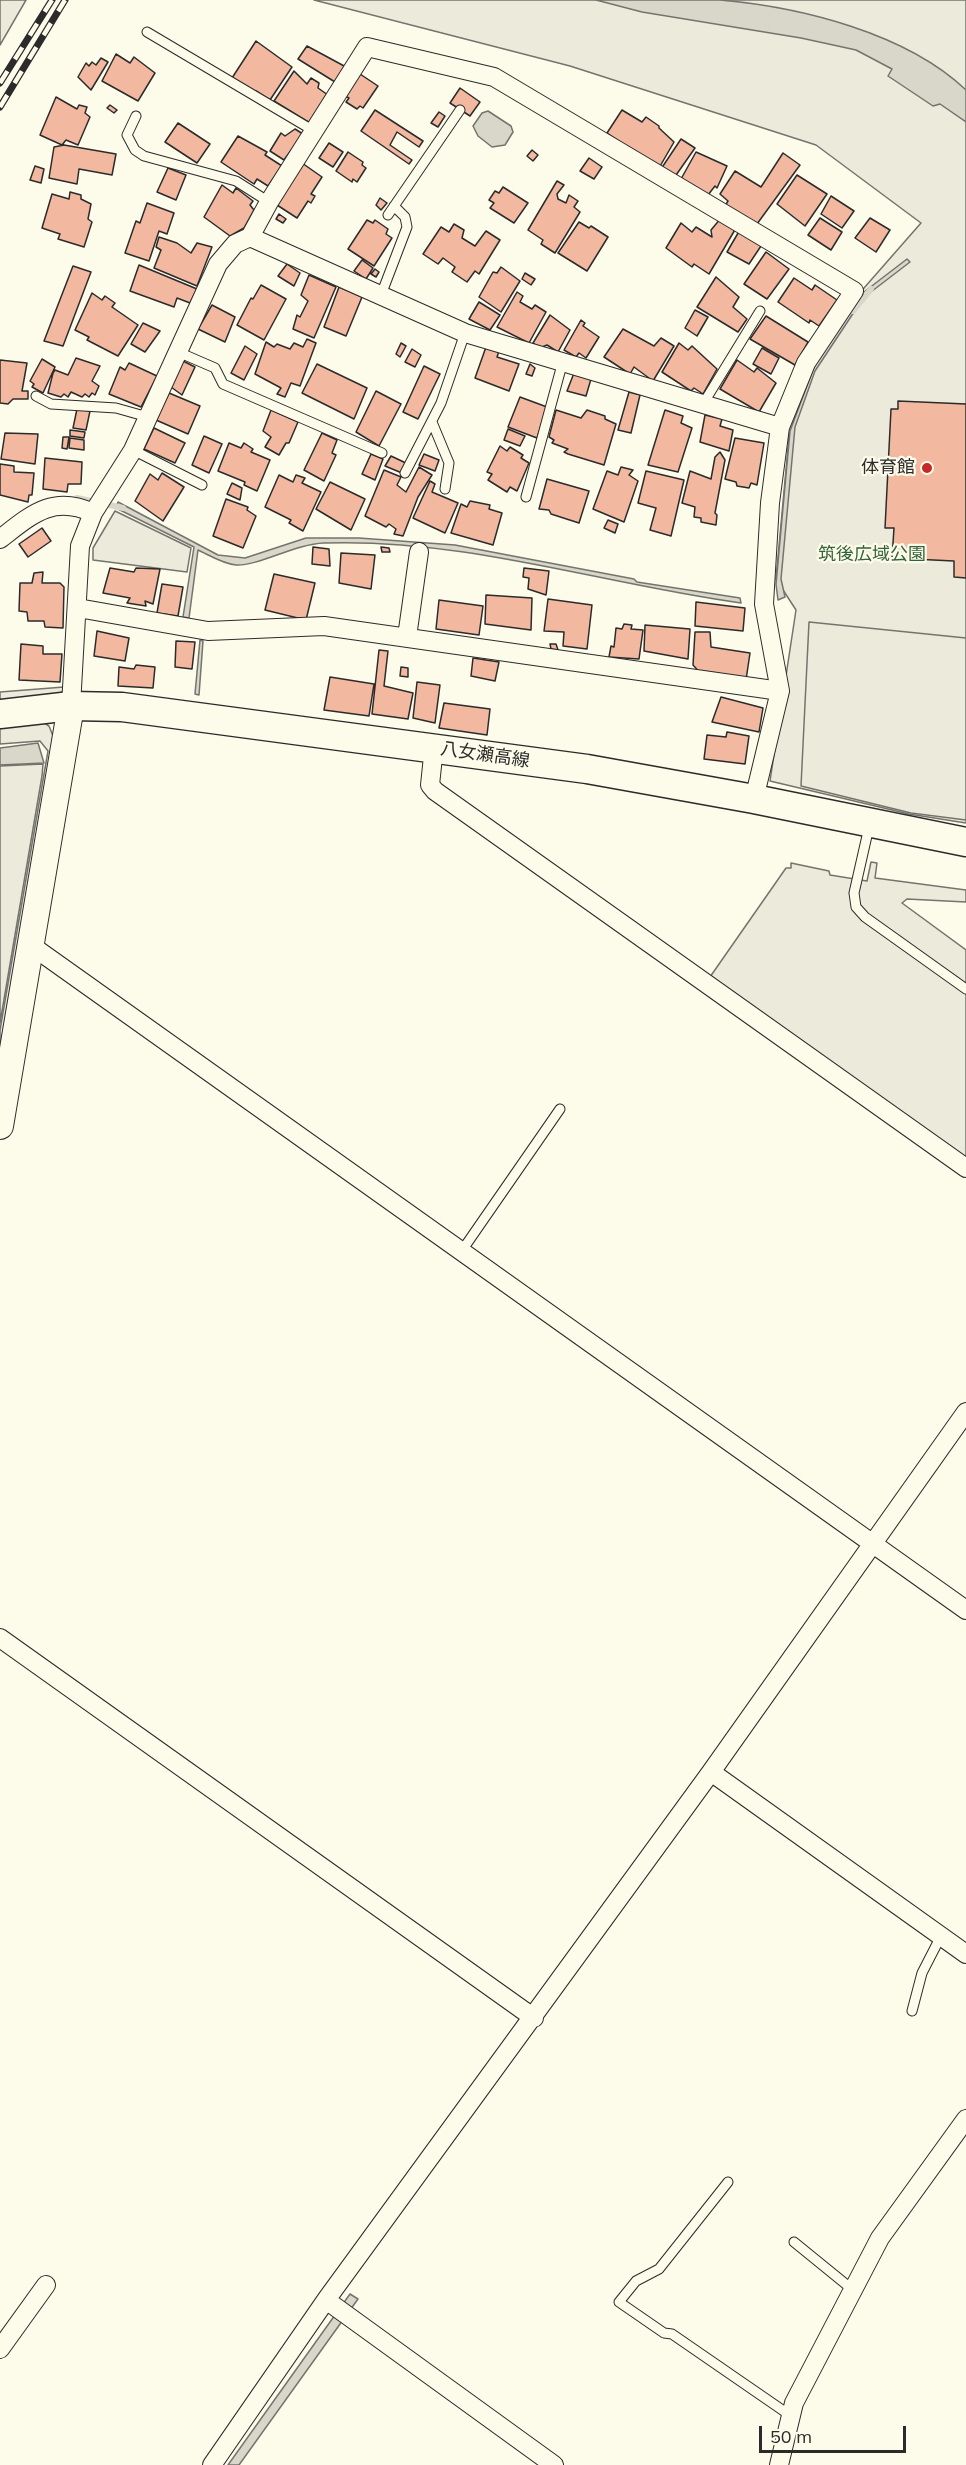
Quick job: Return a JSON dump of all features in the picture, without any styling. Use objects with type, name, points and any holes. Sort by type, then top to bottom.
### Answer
[{"type":"main road","name":"八女瀬高線","points":[[0,714],[71,706],[122,707],[434,747],[587,769],[754,799],[966,842]]},
{"type":"street","points":[[0,1126],[71,706],[80,546],[93,513],[133,450],[218,264],[235,244],[250,237],[269,202],[368,47],[494,77],[854,291],[807,363],[780,427],[770,503],[764,604],[780,691],[754,799]]},
{"type":"street","points":[[250,237],[465,333],[780,427]]},
{"type":"street","points":[[0,539],[39,511],[55,505],[78,506],[93,513]]},
{"type":"street","points":[[407,637],[418,552]]},
{"type":"street","points":[[78,608],[208,632],[324,626],[780,691]]},
{"type":"street","points":[[434,747],[430,785],[435,791],[966,1168]]},
{"type":"street","points":[[32,946],[966,1610]]},
{"type":"street","points":[[212,2465],[326,2300],[534,2018],[966,1412]]},
{"type":"street","points":[[0,1638],[534,2018]]},
{"type":"street","points":[[711,1772],[966,1954]]},
{"type":"street","points":[[779,2465],[794,2403],[880,2238],[966,2119]]},
{"type":"street","points":[[0,2349],[46,2285]]},
{"type":"street","points":[[326,2300],[554,2465]]},
{"type":"lane","points":[[147,32],[314,130]]},
{"type":"lane","points":[[388,215],[460,110]]},
{"type":"lane","points":[[136,116],[128,135],[135,150],[144,156],[236,181],[269,202]]},
{"type":"lane","points":[[381,295],[407,227],[405,217],[394,206]]},
{"type":"lane","points":[[703,404],[760,311]]},
{"type":"lane","points":[[405,473],[432,422],[465,333]]},
{"type":"lane","points":[[177,352],[215,368],[223,384],[382,453]]},
{"type":"lane","points":[[526,497],[563,361]]},
{"type":"lane","points":[[36,396],[51,404],[117,408],[148,417]]},
{"type":"lane","points":[[432,422],[449,463],[445,489]]},
{"type":"lane","points":[[133,450],[202,485]]},
{"type":"lane","points":[[870,824],[854,893],[856,907],[865,917],[966,989]]},
{"type":"lane","points":[[461,1252],[560,1109]]},
{"type":"lane","points":[[912,2011],[922,1972],[941,1936]]},
{"type":"lane","points":[[728,2182],[659,2269],[636,2281],[619,2302],[664,2332],[672,2334],[791,2416]]},
{"type":"lane","points":[[794,2242],[853,2290]]},
{"type":"green space","points":[[0,0],[26,0],[0,45]]},
{"type":"green space","name":"筑後広域公園","points":[[314,0],[966,0],[966,823],[909,814],[770,781],[796,610],[776,579],[789,437],[815,361],[857,296],[921,223],[816,145],[570,66]]},
{"type":"green space","points":[[115,511],[191,548],[187,572],[93,560],[93,548]]},
{"type":"green space","points":[[43,764],[42,776],[0,1023],[0,766]]},
{"type":"green space","points":[[871,862],[877,863],[875,878],[966,890],[966,902],[907,899],[902,903],[966,950],[966,1160],[710,977],[786,868],[791,868],[791,863],[829,871],[830,875],[867,881]]},
{"type":"shaded area","points":[[596,0],[720,0],[784,9],[851,26],[914,53],[942,70],[966,90],[966,122],[940,104],[933,106],[888,76],[892,69],[856,50],[801,38],[642,12]]},
{"type":"shaded area","points":[[488,111],[511,126],[513,132],[505,145],[492,147],[478,136],[473,126],[482,113]]},
{"type":"shaded area","points":[[907,259],[910,262],[867,295],[864,292]]},
{"type":"shaded area","points":[[855,304],[858,306],[815,371],[795,427],[781,579],[785,597],[778,600],[776,584],[790,431],[816,362]]},
{"type":"shaded area","points":[[118,502],[218,555],[245,558],[306,538],[359,538],[455,545],[634,579],[637,582],[740,598],[741,603],[482,555],[377,543],[324,543],[236,565],[198,550],[189,618],[183,617],[194,547],[116,508]]},
{"type":"shaded area","points":[[809,622],[966,638],[966,820],[911,813],[801,786]]},
{"type":"shaded area","points":[[200,640],[203,641],[199,695],[195,694]]},
{"type":"shaded area","points":[[64,687],[61,695],[0,702],[0,692]]},
{"type":"shaded area","points":[[41,721],[49,726],[53,736],[0,1076],[0,1030],[48,751],[40,741],[0,744],[0,723]]},
{"type":"shaded area","points":[[38,743],[44,763],[0,765],[0,748]]},
{"type":"shaded area","points":[[350,2294],[358,2299],[239,2465],[228,2465]]},
{"type":"building","points":[[256,41],[292,67],[270,100],[232,78]]},
{"type":"building","points":[[307,46],[346,67],[335,82],[298,59]]},
{"type":"building","points":[[116,54],[130,63],[134,57],[155,73],[138,101],[102,81]]},
{"type":"building","points":[[101,58],[108,62],[91,90],[78,77],[86,63],[89,66],[92,62],[96,65]]},
{"type":"building","points":[[294,71],[307,84],[311,78],[319,83],[318,88],[328,95],[310,123],[274,101]]},
{"type":"building","points":[[360,74],[378,86],[363,108],[360,106],[357,109],[346,102],[349,98],[345,96]]},
{"type":"building","points":[[460,88],[480,102],[470,116],[450,103]]},
{"type":"building","points":[[56,97],[77,109],[79,105],[87,107],[85,113],[90,117],[78,145],[66,140],[62,145],[40,135]]},
{"type":"building","points":[[110,105],[117,110],[114,113],[107,108]]},
{"type":"building","points":[[375,110],[423,141],[419,147],[397,132],[390,145],[412,160],[409,164],[361,131]]},
{"type":"building","points":[[622,110],[642,122],[646,117],[659,126],[674,142],[659,168],[607,133]]},
{"type":"building","points":[[439,112],[445,116],[438,127],[431,123]]},
{"type":"building","points":[[178,123],[210,144],[197,163],[165,142]]},
{"type":"building","points":[[295,129],[303,134],[284,160],[270,151],[281,133],[285,136]]},
{"type":"building","points":[[238,136],[267,152],[265,155],[282,166],[268,186],[257,179],[254,184],[221,162]]},
{"type":"building","points":[[681,139],[695,148],[674,178],[661,169]]},
{"type":"building","points":[[329,143],[343,152],[333,167],[319,158]]},
{"type":"building","points":[[64,145],[116,154],[112,175],[79,169],[77,184],[49,178],[54,147]]},
{"type":"building","points":[[532,150],[538,155],[533,161],[527,156]]},
{"type":"building","points":[[348,152],[363,162],[362,165],[366,168],[357,182],[353,179],[352,182],[336,171]]},
{"type":"building","points":[[696,152],[727,166],[717,188],[715,186],[708,195],[681,179]]},
{"type":"building","points":[[783,153],[800,165],[757,224],[725,206],[728,201],[720,194],[735,171],[761,187]]},
{"type":"building","points":[[589,158],[602,167],[594,179],[580,171]]},
{"type":"building","points":[[302,163],[322,177],[311,194],[315,196],[311,203],[308,201],[297,218],[277,205]]},
{"type":"building","points":[[35,166],[44,169],[41,183],[30,180]]},
{"type":"building","points":[[168,168],[186,175],[176,200],[157,192]]},
{"type":"building","points":[[797,175],[827,194],[805,226],[777,204]]},
{"type":"building","points":[[557,181],[564,185],[557,194],[558,199],[566,203],[569,195],[578,201],[574,207],[580,212],[555,253],[541,244],[543,240],[528,230]]},
{"type":"building","points":[[222,185],[233,193],[236,188],[253,201],[250,205],[254,210],[244,228],[230,236],[204,217]]},
{"type":"building","points":[[503,187],[528,203],[514,223],[490,208],[494,203],[489,200],[495,191],[499,193]]},
{"type":"building","points":[[70,192],[81,195],[81,199],[91,204],[88,219],[92,222],[84,247],[58,239],[60,234],[42,228],[52,194],[69,199]]},
{"type":"building","points":[[831,196],[854,211],[842,228],[821,214]]},
{"type":"building","points":[[380,198],[387,203],[381,210],[376,205]]},
{"type":"building","points":[[147,203],[174,213],[167,234],[159,231],[149,261],[125,253],[136,221],[140,223]]},
{"type":"building","points":[[279,214],[286,219],[283,223],[276,219]]},
{"type":"building","points":[[721,218],[736,228],[709,274],[694,264],[692,267],[666,248],[681,223],[692,232],[696,227],[712,237],[711,230]]},
{"type":"building","points":[[820,218],[842,232],[831,250],[808,235]]},
{"type":"building","points":[[870,218],[890,230],[876,252],[855,238]]},
{"type":"building","points":[[367,220],[373,223],[375,220],[388,229],[386,234],[392,238],[374,266],[348,249]]},
{"type":"building","points":[[579,222],[589,228],[591,226],[608,237],[587,271],[558,253]]},
{"type":"building","points":[[454,224],[464,230],[462,238],[475,246],[486,231],[500,240],[479,274],[475,271],[467,282],[452,272],[455,267],[443,258],[438,264],[423,254],[441,227],[449,232]]},
{"type":"building","points":[[741,228],[763,243],[749,264],[727,252]]},
{"type":"building","points":[[159,237],[177,243],[191,253],[197,243],[212,247],[197,286],[154,268],[161,250],[156,247]]},
{"type":"building","points":[[766,252],[789,269],[767,299],[744,284]]},
{"type":"building","points":[[362,260],[373,268],[366,279],[354,271]]},
{"type":"building","points":[[287,264],[300,273],[294,286],[278,276]]},
{"type":"building","points":[[139,265],[197,289],[190,303],[177,298],[174,307],[130,291]]},
{"type":"building","points":[[73,266],[91,272],[63,346],[44,341]]},
{"type":"building","points":[[501,267],[520,281],[501,312],[479,297],[493,272],[497,273]]},
{"type":"building","points":[[375,269],[379,272],[376,277],[371,274]]},
{"type":"building","points":[[525,273],[535,279],[531,285],[522,279]]},
{"type":"building","points":[[309,275],[336,287],[314,338],[293,329],[297,315],[300,317],[308,301],[301,295]]},
{"type":"building","points":[[716,277],[739,297],[733,307],[747,319],[738,332],[697,307]]},
{"type":"building","points":[[794,278],[812,290],[815,285],[837,300],[819,326],[810,320],[809,323],[778,302]]},
{"type":"building","points":[[261,285],[286,299],[264,340],[237,325],[251,298],[253,299]]},
{"type":"building","points":[[339,287],[362,297],[346,336],[324,327]]},
{"type":"building","points":[[517,292],[523,296],[520,302],[532,309],[535,305],[546,312],[529,343],[497,327]]},
{"type":"building","points":[[92,293],[102,300],[105,296],[115,303],[112,307],[138,325],[118,356],[87,340],[89,337],[75,330]]},
{"type":"building","points":[[479,302],[500,315],[490,330],[469,319]]},
{"type":"building","points":[[212,305],[235,317],[225,342],[198,329]]},
{"type":"building","points":[[695,310],[708,317],[697,336],[685,328]]},
{"type":"building","points":[[550,315],[570,330],[558,352],[547,345],[540,348],[533,343]]},
{"type":"building","points":[[766,316],[808,342],[795,365],[750,339]]},
{"type":"building","points":[[581,320],[585,323],[583,326],[599,337],[586,358],[579,353],[576,357],[564,350]]},
{"type":"building","points":[[143,323],[160,331],[145,352],[131,344]]},
{"type":"building","points":[[623,329],[654,346],[661,338],[674,346],[653,381],[634,367],[630,374],[604,357]]},
{"type":"building","points":[[307,339],[316,343],[300,386],[291,383],[285,397],[277,394],[281,388],[255,374],[266,342],[274,347],[277,344],[290,349],[294,343],[303,347]]},
{"type":"building","points":[[401,343],[406,346],[400,357],[396,354]]},
{"type":"building","points":[[679,343],[688,350],[692,346],[717,369],[703,394],[694,388],[691,391],[662,372]]},
{"type":"building","points":[[245,346],[257,354],[244,380],[231,373]]},
{"type":"building","points":[[486,347],[499,351],[497,357],[519,364],[509,391],[475,378]]},
{"type":"building","points":[[762,348],[779,358],[771,374],[753,364]]},
{"type":"building","points":[[412,349],[421,355],[415,367],[405,362]]},
{"type":"building","points":[[76,358],[100,366],[92,381],[99,386],[95,395],[92,393],[89,397],[85,394],[82,397],[71,392],[68,397],[64,394],[61,397],[48,393],[55,370],[68,375]]},
{"type":"building","points":[[42,359],[55,367],[43,393],[32,387],[34,384],[30,381]]},
{"type":"building","points":[[0,360],[27,363],[22,391],[28,391],[28,399],[13,399],[8,404],[0,403]]},
{"type":"building","points":[[737,360],[754,372],[757,368],[776,383],[759,412],[720,389]]},
{"type":"building","points":[[183,361],[195,367],[182,395],[171,387]]},
{"type":"building","points":[[129,363],[157,376],[141,407],[109,394],[120,367],[125,370]]},
{"type":"building","points":[[317,364],[367,388],[354,419],[302,393]]},
{"type":"building","points":[[530,364],[535,368],[532,376],[526,374]]},
{"type":"building","points":[[424,366],[440,374],[418,419],[403,412]]},
{"type":"building","points":[[574,373],[591,379],[586,396],[567,391]]},
{"type":"building","points":[[376,391],[401,404],[379,446],[356,432]]},
{"type":"building","points":[[629,392],[640,395],[631,433],[618,430]]},
{"type":"building","points":[[169,393],[200,406],[188,434],[156,420]]},
{"type":"building","points":[[520,397],[547,407],[537,438],[508,427]]},
{"type":"building","name":"体育館","points":[[898,401],[966,404],[966,578],[954,577],[954,561],[892,558],[894,528],[885,528],[891,409],[898,409]]},
{"type":"building","points":[[77,409],[90,411],[86,430],[73,428]]},
{"type":"building","points":[[271,410],[298,422],[289,443],[286,443],[279,455],[265,447],[271,437],[263,431]]},
{"type":"building","points":[[556,410],[581,418],[587,410],[605,416],[605,419],[616,424],[604,465],[568,454],[564,452],[568,449],[552,443],[554,440],[549,437]]},
{"type":"building","points":[[665,410],[683,416],[681,423],[692,428],[678,472],[648,465]]},
{"type":"building","points":[[705,415],[722,419],[720,426],[733,430],[729,451],[700,442]]},
{"type":"building","points":[[154,428],[185,443],[175,463],[144,449]]},
{"type":"building","points":[[508,429],[525,436],[520,446],[504,440]]},
{"type":"building","points":[[70,430],[85,432],[84,438],[70,436]]},
{"type":"building","points":[[5,433],[38,434],[35,464],[1,459]]},
{"type":"building","points":[[322,433],[337,440],[332,453],[336,455],[324,481],[304,470]]},
{"type":"building","points":[[204,436],[222,444],[209,473],[192,465]]},
{"type":"building","points":[[63,437],[69,437],[67,449],[62,448]]},
{"type":"building","points":[[70,438],[84,440],[84,450],[69,448]]},
{"type":"building","points":[[735,438],[764,443],[757,485],[751,483],[749,488],[737,486],[736,482],[725,479]]},
{"type":"building","points":[[229,443],[241,448],[244,443],[253,449],[251,452],[270,460],[257,491],[244,485],[245,482],[218,471]]},
{"type":"building","points":[[500,446],[507,451],[510,447],[523,455],[521,458],[529,463],[517,491],[510,487],[507,492],[488,480],[492,474],[487,472]]},
{"type":"building","points":[[720,452],[725,460],[715,513],[717,515],[716,525],[701,522],[701,518],[694,517],[695,507],[682,503],[690,471],[711,479],[715,457]]},
{"type":"building","points":[[371,454],[383,459],[375,480],[362,474]]},
{"type":"building","points":[[424,454],[439,460],[435,471],[419,465]]},
{"type":"building","points":[[391,456],[408,464],[402,473],[385,466]]},
{"type":"building","points":[[45,458],[82,462],[81,484],[68,484],[67,492],[43,489]]},
{"type":"building","points":[[0,464],[14,466],[14,472],[34,473],[32,495],[29,495],[28,502],[0,495]]},
{"type":"building","points":[[419,467],[432,475],[418,497],[403,536],[394,534],[396,529],[389,524],[386,527],[365,516],[384,470],[401,477],[397,485],[406,492]]},
{"type":"building","points":[[621,467],[633,470],[629,475],[638,481],[624,522],[593,509],[607,471],[618,475]]},
{"type":"building","points":[[646,471],[684,480],[671,536],[650,530],[656,508],[638,503]]},
{"type":"building","points":[[162,473],[184,487],[163,521],[135,501],[150,474],[158,480]]},
{"type":"building","points":[[279,475],[293,482],[296,475],[305,478],[302,483],[321,492],[303,531],[289,523],[291,520],[265,507]]},
{"type":"building","points":[[547,479],[589,491],[579,523],[551,514],[549,510],[539,509]]},
{"type":"building","points":[[430,481],[435,484],[432,492],[458,503],[445,533],[413,518]]},
{"type":"building","points":[[330,482],[365,499],[351,530],[316,509]]},
{"type":"building","points":[[232,483],[242,488],[240,500],[227,494]]},
{"type":"building","points":[[226,499],[248,507],[247,510],[256,516],[243,548],[213,536]]},
{"type":"building","points":[[470,501],[490,505],[489,509],[502,513],[493,545],[451,533],[461,504],[467,507]]},
{"type":"building","points":[[608,520],[618,524],[615,533],[604,528]]},
{"type":"building","points":[[42,528],[51,541],[28,557],[19,544]]},
{"type":"building","points":[[313,547],[329,549],[330,566],[312,564]]},
{"type":"building","points":[[381,547],[389,548],[390,552],[382,552]]},
{"type":"building","points":[[341,553],[375,555],[371,589],[339,583]]},
{"type":"building","points":[[110,568],[134,572],[136,568],[160,569],[153,604],[145,601],[146,606],[127,603],[130,598],[103,593]]},
{"type":"building","points":[[524,568],[549,571],[546,595],[528,589],[529,578],[523,577]]},
{"type":"building","points":[[43,572],[42,583],[60,583],[64,587],[63,628],[45,627],[44,621],[28,621],[27,612],[19,611],[20,583],[32,583],[34,573]]},
{"type":"building","points":[[274,574],[315,583],[306,620],[265,610]]},
{"type":"building","points":[[162,584],[183,587],[178,616],[157,613]]},
{"type":"building","points":[[486,595],[532,598],[531,630],[485,624]]},
{"type":"building","points":[[548,599],[592,605],[587,649],[563,646],[564,632],[544,631]]},
{"type":"building","points":[[439,600],[483,606],[479,635],[436,629]]},
{"type":"building","points":[[696,602],[745,608],[743,631],[695,626]]},
{"type":"building","points":[[624,624],[632,625],[631,629],[643,630],[639,659],[609,657],[611,646],[614,647],[616,628],[622,629]]},
{"type":"building","points":[[645,625],[690,629],[688,659],[644,651]]},
{"type":"building","points":[[97,631],[129,638],[125,661],[94,656]]},
{"type":"building","points":[[695,632],[710,632],[711,647],[750,653],[746,680],[702,675],[693,665]]},
{"type":"building","points":[[176,641],[195,642],[192,669],[175,667]]},
{"type":"building","points":[[21,644],[43,646],[43,654],[62,654],[60,682],[19,680]]},
{"type":"building","points":[[550,644],[556,644],[558,650],[551,649]]},
{"type":"building","points":[[379,650],[388,651],[384,686],[413,693],[408,719],[372,714]]},
{"type":"building","points":[[473,658],[499,662],[495,681],[471,676]]},
{"type":"building","points":[[136,665],[155,667],[153,688],[118,686],[119,667],[134,669]]},
{"type":"building","points":[[401,667],[408,668],[408,677],[400,676]]},
{"type":"building","points":[[330,677],[374,684],[369,716],[324,710]]},
{"type":"building","points":[[417,682],[440,685],[435,723],[413,718]]},
{"type":"building","points":[[721,697],[763,708],[759,732],[712,722]]},
{"type":"building","points":[[444,703],[490,709],[487,735],[439,728]]},
{"type":"building","points":[[727,732],[749,736],[745,764],[704,759],[707,735],[726,737]]},
{"type":"waterway","points":[[853,311],[871,289]]},
{"type":"waterway","points":[[77,498],[123,508]]},
{"type":"railway","points":[[0,83],[52,0]]},
{"type":"railway","points":[[0,107],[65,0]]},
{"type":"place","name":"体育館","points":[[927,468]]}]
